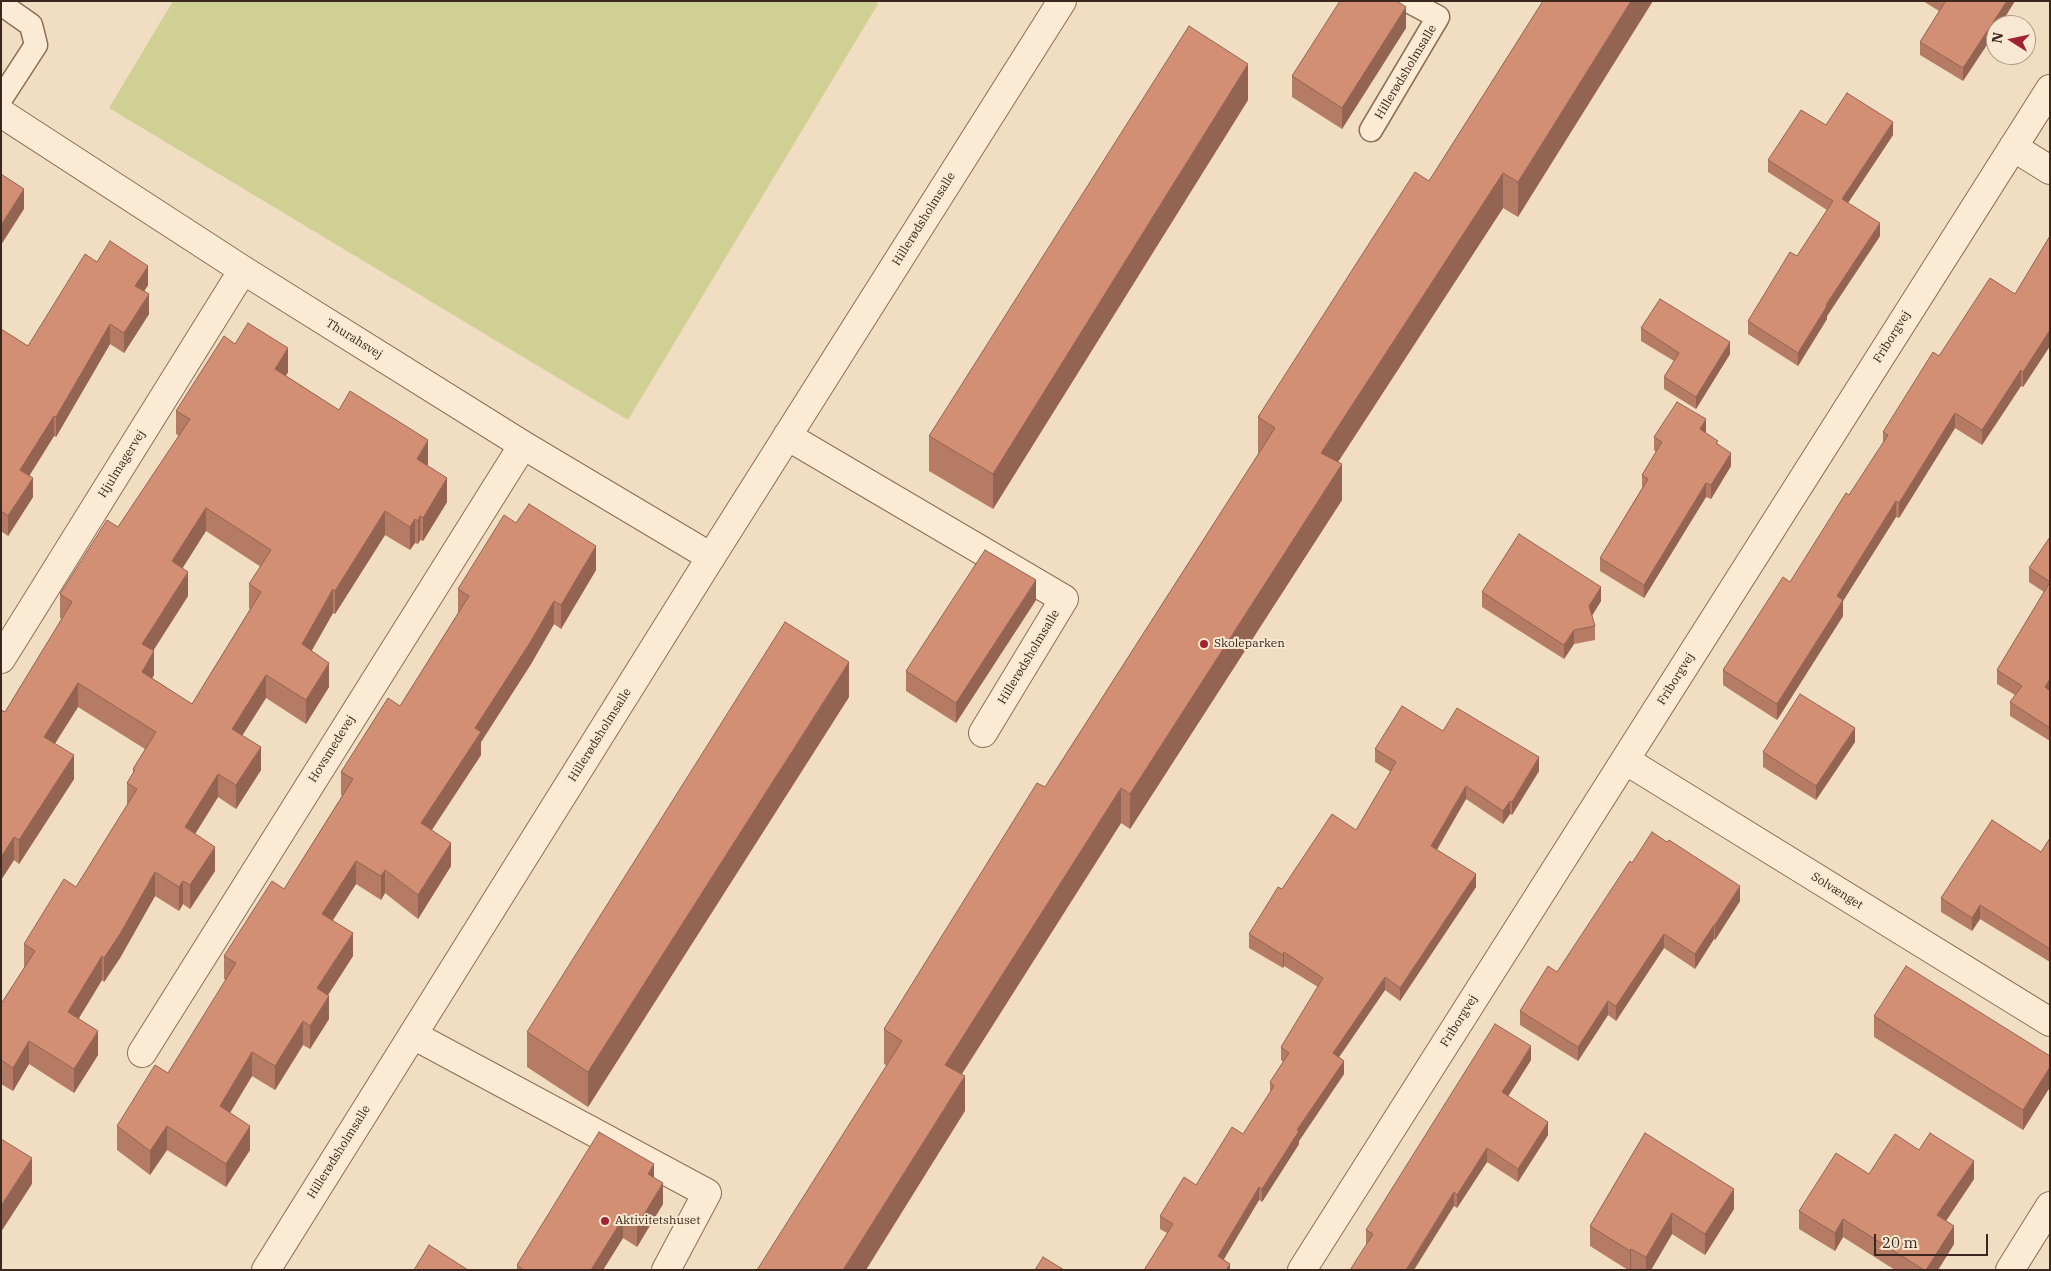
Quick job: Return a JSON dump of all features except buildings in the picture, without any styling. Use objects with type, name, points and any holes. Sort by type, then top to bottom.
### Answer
[{"type":"street","name":"Hillerødsholmsalle","points":[[266,1270],[711,556],[1062,1]]},
{"type":"street","name":"Friborgvej","points":[[1302,1270],[2050,89]]},
{"type":"street","name":"Thurahsvej","points":[[1,113],[243,270],[522,445],[711,556]]},
{"type":"street","points":[[2013,147],[2050,170]]},
{"type":"street","name":"Hjulmagervej","points":[[1,659],[243,270]]},
{"type":"street","name":"Hillerødsholmsalle","points":[[787,436],[1064,599],[983,733]]},
{"type":"street","name":"Hovsmedevej","points":[[142,1053],[522,445]]},
{"type":"street","name":"Solvænget","points":[[1625,760],[2050,1022]]},
{"type":"street","points":[[413,1035],[707,1193],[666,1270]]},
{"type":"street","points":[[2010,1270],[2050,1206]]},
{"type":"lane","name":"Hillerødsholmsalle","points":[[1371,130],[1438,17],[1408,1]]},
{"type":"lane","points":[[1,4],[31,25],[36,45],[1,99]]},
{"type":"green space","points":[[173,1],[875,1],[878,4],[628,420],[109,108]]},
{"type":"place","name":"Skoleparken","points":[[1204,644]]},
{"type":"place","name":"Aktivitetshuset","points":[[605,1221]]}]
